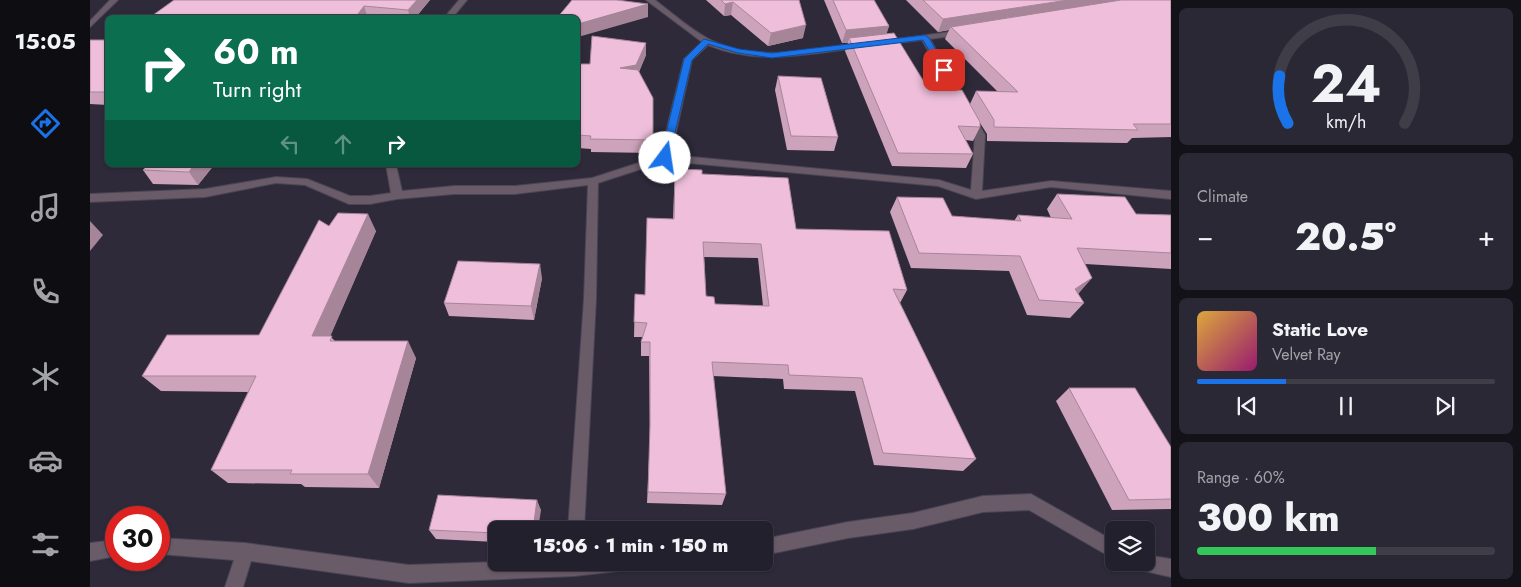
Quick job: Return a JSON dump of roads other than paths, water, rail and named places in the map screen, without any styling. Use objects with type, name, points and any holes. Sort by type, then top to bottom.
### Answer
[{"type":"street","points":[[90,25],[114,0]]},
{"type":"street","points":[[450,15],[463,0]]},
{"type":"street","points":[[650,0],[707,41],[738,51],[772,55],[925,38],[974,30]]},
{"type":"street","points":[[925,38],[980,136],[976,195]]},
{"type":"street","points":[[665,158],[688,59],[707,41]]},
{"type":"street","points":[[90,198],[205,193],[276,180],[306,182],[349,200],[370,200],[397,195],[454,190],[515,190],[593,181],[665,158],[939,184],[976,195],[1051,184],[1171,195]]},
{"type":"street","points":[[391,167],[397,195]]},
{"type":"street","points":[[577,521],[590,300],[593,181]]},
{"type":"street","points":[[773,545],[848,530],[913,521],[983,504],[1030,502],[1105,546]]},
{"type":"street","points":[[170,547],[245,552],[409,574],[488,570]]},
{"type":"street","points":[[90,552],[105,550]]},
{"type":"street","points":[[234,587],[245,552]]},
{"type":"street","points":[[1155,565],[1171,568]]}]
